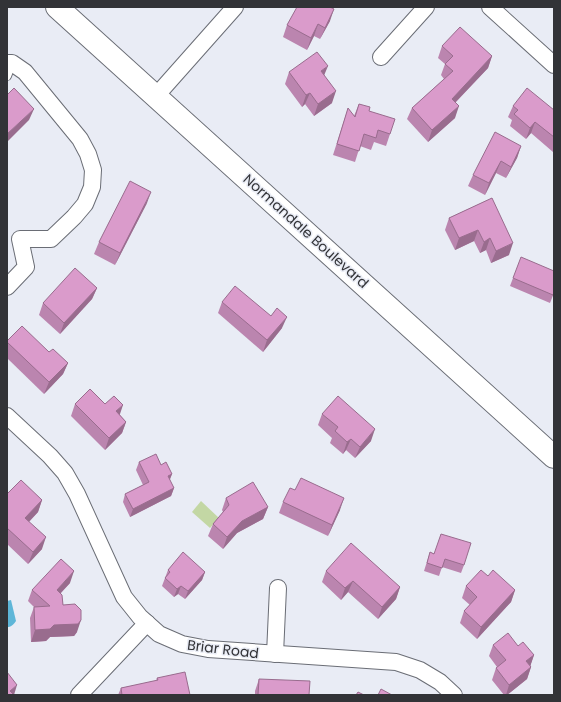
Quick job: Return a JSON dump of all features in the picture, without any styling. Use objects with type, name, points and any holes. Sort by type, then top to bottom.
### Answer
[{"type":"main road","name":"Normandale Boulevard","points":[[57,7],[554,457]]},
{"type":"street","points":[[156,96],[235,7]]},
{"type":"street","points":[[381,58],[426,7]]},
{"type":"street","points":[[490,7],[554,66]]},
{"type":"street","points":[[7,287],[26,267],[20,239],[51,239],[74,218],[85,204],[92,187],[93,170],[88,154],[80,139],[25,72],[9,67]]},
{"type":"street","name":"Briar Road","points":[[7,416],[50,456],[65,473],[77,494],[124,597],[140,617],[159,634],[182,644],[208,650],[396,662],[420,670],[440,682],[454,695]]},
{"type":"street","points":[[275,654],[278,588]]},
{"type":"street","points":[[78,695],[147,623]]},
{"type":"green space","points":[[201,501],[219,518],[210,528],[192,512]]},
{"type":"water","points":[[11,600],[16,621],[12,626],[7,627],[7,601]]},
{"type":"building","points":[[297,7],[330,7],[334,9],[325,28],[318,24],[311,38],[287,25]]},
{"type":"building","points":[[460,27],[492,56],[452,99],[459,106],[432,130],[412,108],[453,71],[445,64],[453,56],[442,46]]},
{"type":"building","points":[[317,52],[328,66],[321,71],[336,91],[318,104],[310,93],[306,95],[289,72]]},
{"type":"building","points":[[14,88],[34,109],[7,134],[7,95]]},
{"type":"building","points":[[527,88],[554,110],[554,137],[535,122],[530,128],[514,114],[518,110],[513,106]]},
{"type":"building","points":[[359,104],[370,107],[369,111],[395,119],[390,134],[378,130],[376,138],[364,134],[359,151],[337,144],[348,108],[355,117]]},
{"type":"building","points":[[495,132],[521,146],[511,167],[501,161],[489,183],[473,175]]},
{"type":"building","points":[[130,181],[151,192],[120,253],[99,242]]},
{"type":"building","points":[[492,198],[513,243],[496,251],[490,238],[484,242],[478,230],[459,238],[449,218]]},
{"type":"building","points":[[521,257],[554,271],[553,295],[513,278]]},
{"type":"building","points":[[75,268],[97,288],[64,323],[43,303]]},
{"type":"building","points":[[235,286],[271,316],[277,308],[287,317],[267,340],[222,302]]},
{"type":"building","points":[[22,326],[49,352],[53,349],[68,363],[49,382],[7,342]]},
{"type":"building","points":[[90,389],[105,404],[114,396],[123,405],[116,411],[126,422],[109,438],[75,404]]},
{"type":"building","points":[[338,396],[375,429],[360,447],[351,439],[347,442],[335,431],[338,427],[322,414]]},
{"type":"building","points":[[156,454],[161,465],[166,462],[172,474],[168,476],[174,488],[133,509],[125,494],[149,482],[139,462]]},
{"type":"building","points":[[301,478],[344,498],[332,525],[283,502],[290,488],[295,490]]},
{"type":"building","points":[[21,480],[42,500],[25,518],[46,537],[33,552],[7,528],[7,494]]},
{"type":"building","points":[[253,482],[268,507],[242,521],[227,537],[213,524],[229,505],[226,498]]},
{"type":"building","points":[[441,534],[471,543],[464,565],[445,559],[442,568],[427,563],[430,552],[434,554]]},
{"type":"building","points":[[351,543],[400,587],[382,607],[353,581],[345,588],[326,571]]},
{"type":"building","points":[[183,552],[205,572],[188,591],[181,586],[177,589],[165,578],[170,572],[168,570]]},
{"type":"building","points":[[61,559],[74,571],[57,590],[62,595],[63,605],[75,604],[81,610],[81,620],[78,624],[54,625],[50,629],[35,630],[34,607],[50,606],[32,590]]},
{"type":"building","points":[[481,570],[488,576],[493,570],[515,590],[481,627],[464,611],[477,597],[466,586]]},
{"type":"building","points":[[508,633],[518,646],[523,642],[534,655],[526,661],[531,667],[509,685],[496,668],[506,660],[493,645]]},
{"type":"building","points":[[7,672],[17,685],[10,691],[14,695],[7,695]]},
{"type":"building","points":[[185,672],[190,695],[122,695],[121,688],[158,680],[157,678]]},
{"type":"building","points":[[259,679],[310,681],[309,695],[258,695]]},
{"type":"building","points":[[381,689],[392,695],[378,695]]},
{"type":"building","points":[[358,692],[364,695],[356,695]]}]
